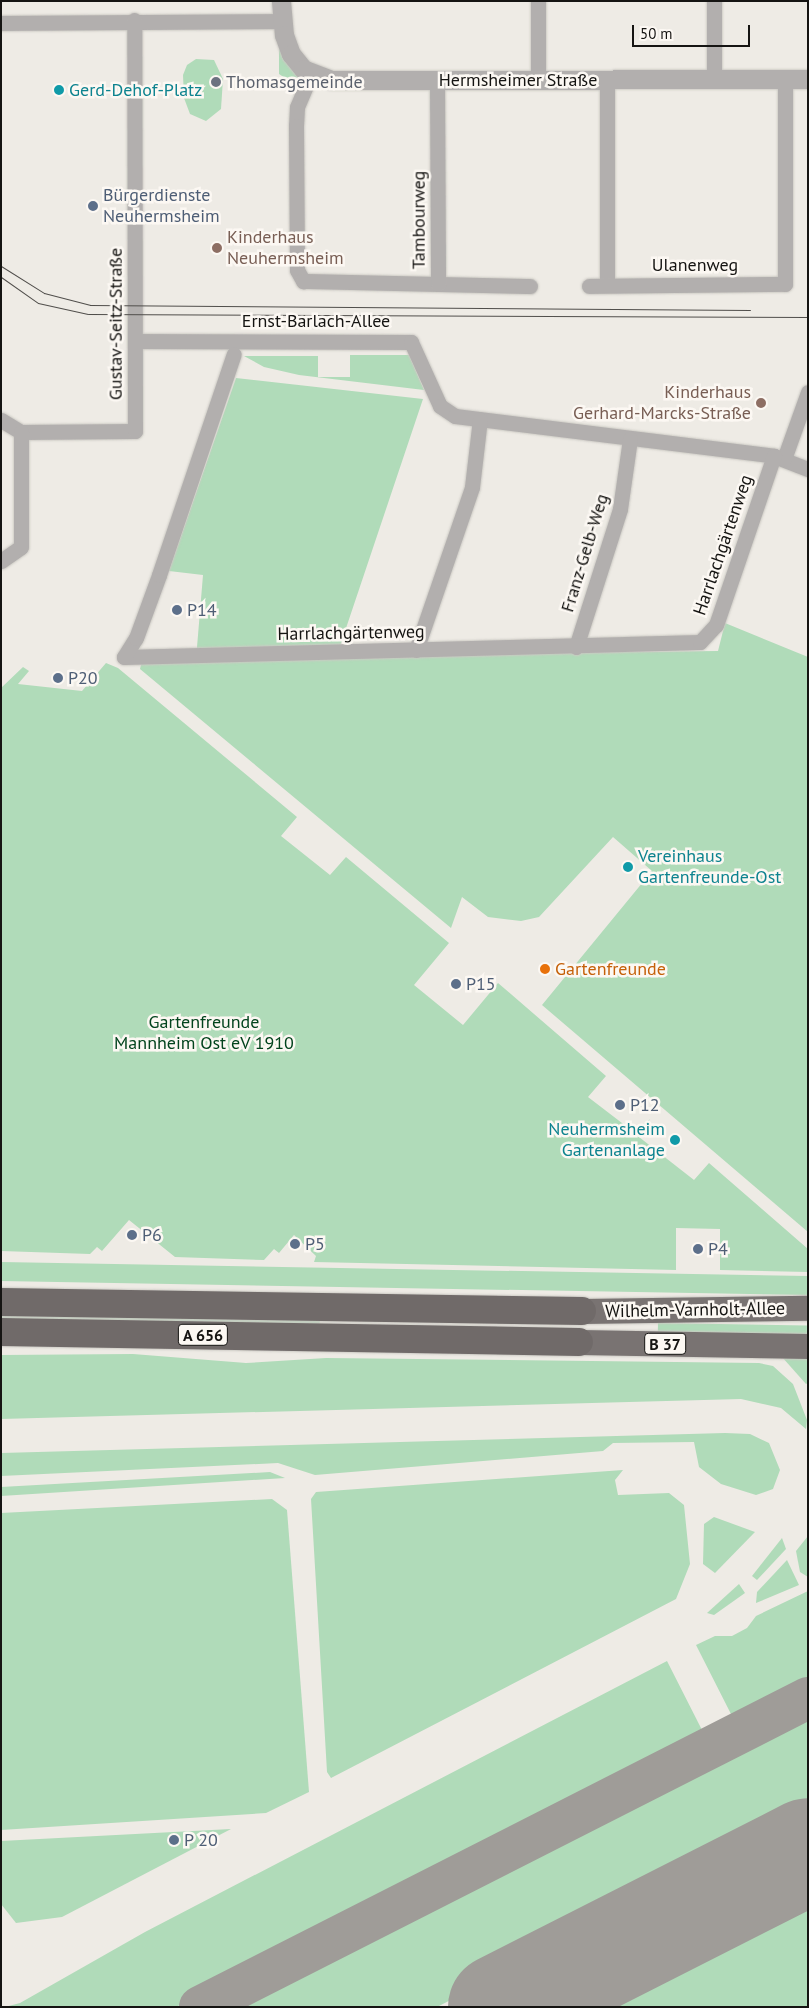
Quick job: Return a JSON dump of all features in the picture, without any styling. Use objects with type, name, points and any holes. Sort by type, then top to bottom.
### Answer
[{"type":"highway","name":"A 656","points":[[1,1302],[582,1311]]},
{"type":"highway","name":"Wilhelm-Varnholt-Allee","points":[[582,1311],[808,1308]]},
{"type":"highway","name":"A 656","points":[[1,1332],[578,1342]]},
{"type":"highway","name":"Wilhelm-Varnholt-Allee","points":[[578,1342],[808,1346]]},
{"type":"street","points":[[281,1],[282,20],[291,54],[311,74]]},
{"type":"street","points":[[538,1],[538,79]]},
{"type":"street","points":[[714,1],[714,80]]},
{"type":"street","points":[[1,23],[134,20],[282,20]]},
{"type":"street","name":"Gustav-Seitz-Straße","points":[[21,432],[135,431],[134,20]]},
{"type":"street","name":"Hermsheimer Straße","points":[[311,74],[331,80],[808,79]]},
{"type":"street","name":"Tambourweg","points":[[311,74],[297,107],[296,126],[297,270],[303,281],[438,284],[437,80]]},
{"type":"street","name":"Ulanenweg","points":[[607,285],[785,284],[784,79]]},
{"type":"street","points":[[589,286],[607,285],[607,80]]},
{"type":"street","points":[[438,284],[530,286]]},
{"type":"street","name":"Ernst-Barlach-Allee","points":[[135,341],[411,342],[440,406],[455,416],[779,458],[808,469]]},
{"type":"street","name":"Harrlachgärtenweg","points":[[234,354],[159,575],[136,638],[124,657],[689,645],[710,636],[779,458],[808,392]]},
{"type":"street","points":[[416,650],[472,487],[480,419]]},
{"type":"street","points":[[1,420],[21,432],[21,547],[1,561]]},
{"type":"street","name":"Franz-Gelb-Weg","points":[[576,647],[620,509],[630,440]]},
{"type":"green space","points":[[279,44],[299,77],[296,85],[279,74]]},
{"type":"green space","points":[[196,59],[214,60],[223,79],[221,109],[206,121],[190,114],[184,98],[183,75],[187,65]]},
{"type":"green space","points":[[350,355],[409,355],[424,390],[299,375],[264,367],[244,356],[318,356],[318,377],[350,377]]},
{"type":"green space","points":[[236,378],[423,399],[337,655],[718,651],[725,623],[808,657],[808,1232],[542,1005],[652,871],[613,837],[539,917],[521,921],[488,917],[462,897],[451,928],[140,669],[142,661],[196,659],[203,575],[169,571]]},
{"type":"green space","name":"Gartenfreunde Mannheim Ost eV 1910","points":[[106,663],[118,668],[297,817],[281,836],[330,875],[346,857],[449,943],[414,985],[463,1025],[498,983],[606,1076],[588,1097],[635,1133],[650,1119],[639,1137],[694,1180],[709,1163],[808,1249],[808,1272],[720,1270],[720,1229],[676,1228],[676,1270],[314,1262],[316,1256],[294,1235],[279,1253],[274,1249],[264,1260],[175,1257],[129,1220],[102,1251],[97,1247],[90,1254],[1,1251],[1,688],[23,667],[29,671],[18,684],[82,691]]},
{"type":"green space","points":[[1,1262],[808,1276],[808,1295],[1,1281]]},
{"type":"green space","points":[[1,1314],[317,1319],[320,1321],[319,1326],[1,1322]]},
{"type":"green space","points":[[658,1323],[807,1326],[807,1335],[658,1332]]},
{"type":"green space","points":[[133,1354],[246,1363],[326,1358],[759,1363],[773,1366],[793,1384],[807,1420],[806,1429],[781,1408],[741,1399],[1,1419],[1,1355]]},
{"type":"green space","points":[[782,1357],[808,1357],[808,1383],[806,1384]]},
{"type":"green space","points":[[725,1433],[750,1434],[769,1443],[780,1470],[773,1489],[756,1495],[721,1484],[699,1467],[694,1442],[613,1443],[603,1451],[315,1475],[278,1463],[1,1476],[1,1453]]},
{"type":"green space","points":[[623,1470],[615,1480],[618,1495],[669,1493],[684,1505],[690,1564],[676,1599],[331,1778],[327,1772],[311,1499],[316,1492]]},
{"type":"green space","points":[[270,1472],[285,1478],[1,1496],[1,1487]]},
{"type":"green space","points":[[272,1499],[287,1510],[309,1792],[266,1813],[1,1830],[1,1513]]},
{"type":"green space","points":[[714,1517],[755,1532],[715,1573],[703,1564],[704,1524]]},
{"type":"green space","points":[[808,1536],[808,1577],[800,1572],[796,1551]]},
{"type":"green space","points":[[782,1538],[786,1549],[757,1580],[752,1576]]},
{"type":"green space","points":[[787,1560],[799,1585],[756,1603],[757,1592]]},
{"type":"green space","points":[[739,1584],[745,1593],[714,1615],[707,1613]]},
{"type":"green space","points":[[808,1591],[808,1685],[740,1720],[733,1718],[696,1645],[715,1636],[732,1636],[747,1628],[756,1616]]},
{"type":"green space","points":[[667,1661],[703,1732],[698,1741],[176,2007],[5,2007],[20,2003],[145,1932]]},
{"type":"green space","points":[[808,1712],[808,1817],[437,2007],[229,2007]]},
{"type":"green space","points":[[231,1829],[62,1917],[16,1923],[1,1904],[1,1841]]},
{"type":"green space","points":[[808,1883],[808,2007],[565,2007]]},
{"type":"taxiway","points":[[200,2007],[808,1698]]},
{"type":"runway","points":[[501,2007],[808,1851]]},
{"type":"tram line","points":[[1,266],[44,293],[90,305],[750,310]]},
{"type":"tram line","points":[[1,277],[38,303],[88,314],[808,317]]},
{"type":"place","name":"Thomasgemeinde","points":[[216,82]]},
{"type":"place","name":"Gerd-Dehof-Platz","points":[[59,90]]},
{"type":"place","name":"Bürgerdienste Neuhermsheim","points":[[93,206]]},
{"type":"place","name":"Kinderhaus Neuhermsheim","points":[[217,248]]},
{"type":"place","name":"Kinderhaus Gerhard-Marcks-Straße","points":[[761,403]]},
{"type":"place","name":"P14","points":[[177,610]]},
{"type":"place","name":"P20","points":[[58,678]]},
{"type":"place","name":"Vereinhaus Gartenfreunde-Ost","points":[[628,867]]},
{"type":"place","name":"Gartenfreunde","points":[[545,969]]},
{"type":"place","name":"P15","points":[[456,984]]},
{"type":"place","name":"P12","points":[[620,1105]]},
{"type":"place","name":"Neuhermsheim Gartenanlage","points":[[675,1140]]},
{"type":"place","name":"P6","points":[[132,1235]]},
{"type":"place","name":"P5","points":[[295,1244]]},
{"type":"place","name":"P4","points":[[698,1249]]},
{"type":"place","name":"P 20","points":[[174,1840]]}]
